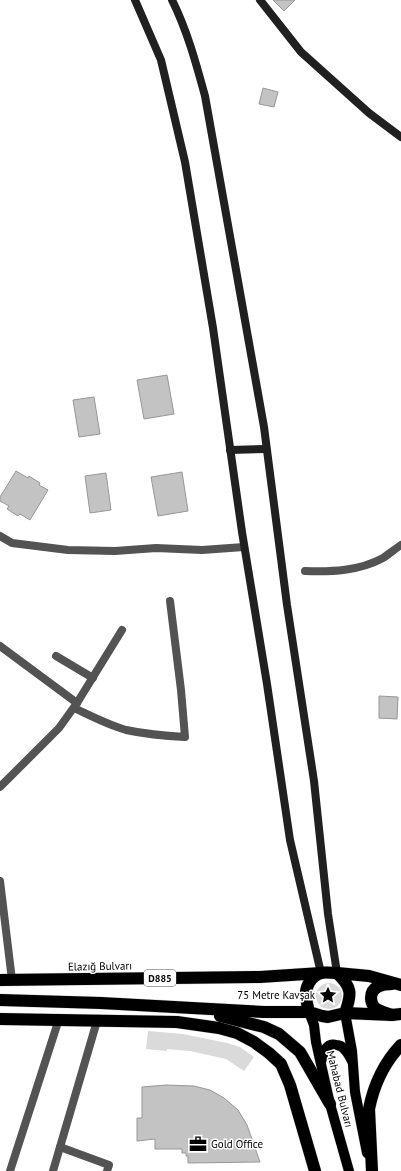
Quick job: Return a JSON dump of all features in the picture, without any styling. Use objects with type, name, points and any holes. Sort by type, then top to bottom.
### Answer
[{"type":"highway","points":[[309,1012],[306,990],[313,978],[320,973],[369,976],[398,984]]},
{"type":"highway","name":"Elazığ Bulvarı","points":[[6,980],[252,977],[320,973]]},
{"type":"highway","points":[[337,973],[345,980],[350,992],[350,998],[345,1013]]},
{"type":"highway","points":[[396,1014],[374,1008],[371,993],[377,986],[385,984],[398,984]]},
{"type":"highway","points":[[0,1000],[101,1003],[264,1012],[309,1012],[328,1017],[345,1013],[396,1014]]},
{"type":"highway","points":[[190,1008],[264,1027],[279,1034],[300,1052],[330,1104]]},
{"type":"highway","points":[[0,1019],[177,1022],[219,1028],[237,1033],[254,1042],[281,1064],[290,1085],[315,1171]]},
{"type":"highway","points":[[371,1171],[369,1109],[371,1100],[378,1077],[401,1045]]},
{"type":"main road","points":[[135,0],[161,60],[186,162],[213,328],[244,547],[267,684],[290,840],[320,973]]},
{"type":"main road","points":[[172,0],[179,13],[205,96],[264,427],[287,605],[314,782],[328,914],[337,973]]},
{"type":"main road","points":[[260,0],[301,52],[369,113],[401,137]]},
{"type":"main road","points":[[230,450],[266,449]]},
{"type":"main road","name":"Mahabad Bulvarı","points":[[309,1012],[314,1026],[316,1042],[330,1104],[349,1171]]},
{"type":"main road","name":"Mahabad Bulvarı","points":[[345,1013],[352,1051],[355,1092],[371,1171]]},
{"type":"main road","points":[[321,1063],[323,1052],[327,1046],[333,1044],[339,1045],[344,1049],[353,1062]]},
{"type":"street","points":[[0,536],[12,543],[68,550],[115,551],[156,548],[202,550],[244,547]]},
{"type":"street","points":[[305,571],[358,568],[384,557],[401,546]]},
{"type":"street","points":[[0,646],[76,705],[98,720],[126,730],[185,737],[181,690],[170,602]]},
{"type":"street","points":[[0,787],[60,728],[76,705],[122,630]]},
{"type":"street","points":[[56,656],[93,678]]},
{"type":"street","points":[[0,881],[6,980]]},
{"type":"street","points":[[10,1171],[59,1019]]},
{"type":"street","points":[[53,1171],[97,1021]]},
{"type":"street","points":[[60,1147],[109,1165],[107,1171]]},
{"type":"shaded area","points":[[329,983],[338,987],[342,996],[338,1005],[329,1009],[320,1005],[316,996],[320,987]]},
{"type":"shaded area","points":[[148,1031],[183,1034],[227,1043],[240,1047],[254,1057],[244,1071],[226,1059],[190,1051],[146,1049]]},
{"type":"building","points":[[273,0],[295,0],[284,11]]},
{"type":"building","points":[[263,88],[278,92],[274,107],[259,104]]},
{"type":"building","points":[[167,375],[174,414],[144,419],[137,380]]},
{"type":"building","points":[[94,397],[100,434],[79,437],[73,400]]},
{"type":"building","points":[[16,471],[28,478],[29,476],[40,483],[39,485],[48,490],[30,520],[20,514],[18,516],[7,509],[9,506],[0,501],[0,497]]},
{"type":"building","points":[[182,472],[188,511],[158,516],[151,477]]},
{"type":"building","points":[[106,473],[111,510],[90,513],[85,476]]},
{"type":"building","points":[[379,696],[398,697],[397,719],[379,718]]},
{"type":"building","points":[[166,1085],[194,1086],[210,1090],[224,1098],[238,1110],[247,1125],[260,1162],[188,1163],[188,1156],[186,1156],[186,1153],[182,1153],[182,1149],[155,1149],[155,1139],[137,1141],[137,1118],[142,1118],[142,1087]]},
{"type":"place","name":"75 Metre Kavşak","points":[[328,995]]},
{"type":"place","name":"Gold Office","points":[[198,1144]]}]
